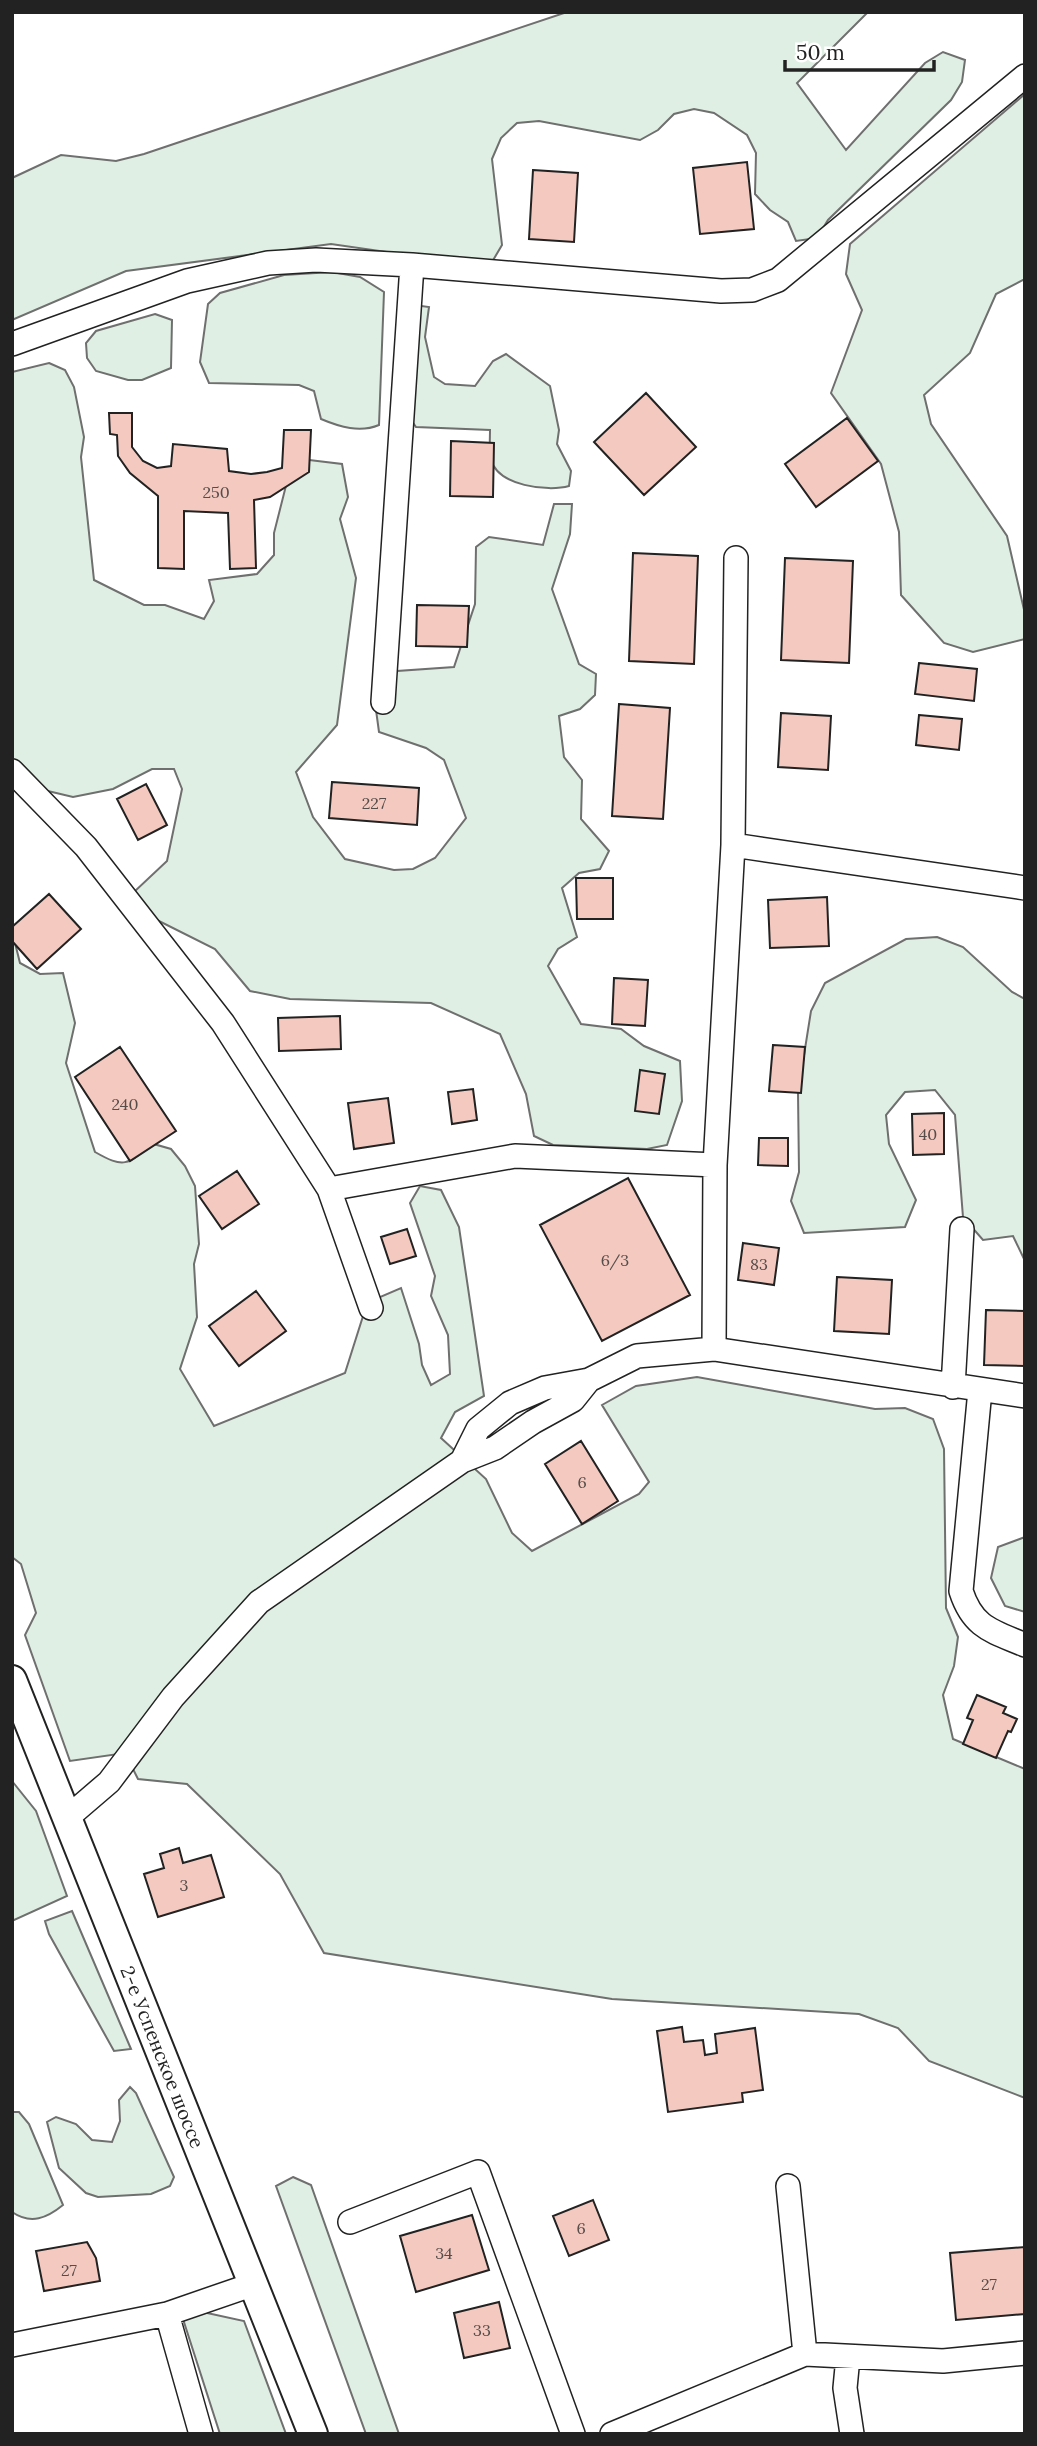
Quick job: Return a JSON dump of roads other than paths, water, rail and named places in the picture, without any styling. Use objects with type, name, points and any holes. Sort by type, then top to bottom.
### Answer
[{"type":"main road","name":"2-е Успенское шоссе","points":[[12,1680],[313,2434]]},
{"type":"street","points":[[12,344],[187,281],[268,264],[316,260],[412,265],[708,290],[752,290],[778,280],[1025,76]]},
{"type":"street","points":[[383,702],[412,265]]},
{"type":"street","points":[[714,1349],[715,1165],[733,845],[736,558]]},
{"type":"street","points":[[12,771],[86,847],[223,1023],[329,1189],[371,1308]]},
{"type":"street","points":[[733,845],[1025,888]]},
{"type":"street","points":[[329,1189],[514,1156],[715,1165]]},
{"type":"street","points":[[953,1387],[962,1229]]},
{"type":"street","points":[[67,1818],[109,1782],[173,1697],[259,1602],[462,1461],[478,1429],[510,1403],[545,1388],[589,1380],[637,1356],[714,1349],[1025,1396]]},
{"type":"street","points":[[979,1390],[961,1591],[967,1610],[983,1627],[1025,1645]]},
{"type":"street","points":[[350,2222],[478,2172],[573,2434]]},
{"type":"street","points":[[788,2186],[805,2354]]},
{"type":"street","points":[[12,2345],[167,2314],[254,2284]]},
{"type":"street","points":[[167,2314],[201,2434]]},
{"type":"street","points":[[612,2434],[805,2354],[943,2361],[1025,2353]]},
{"type":"street","points":[[848,2357],[845,2388],[852,2434]]}]
